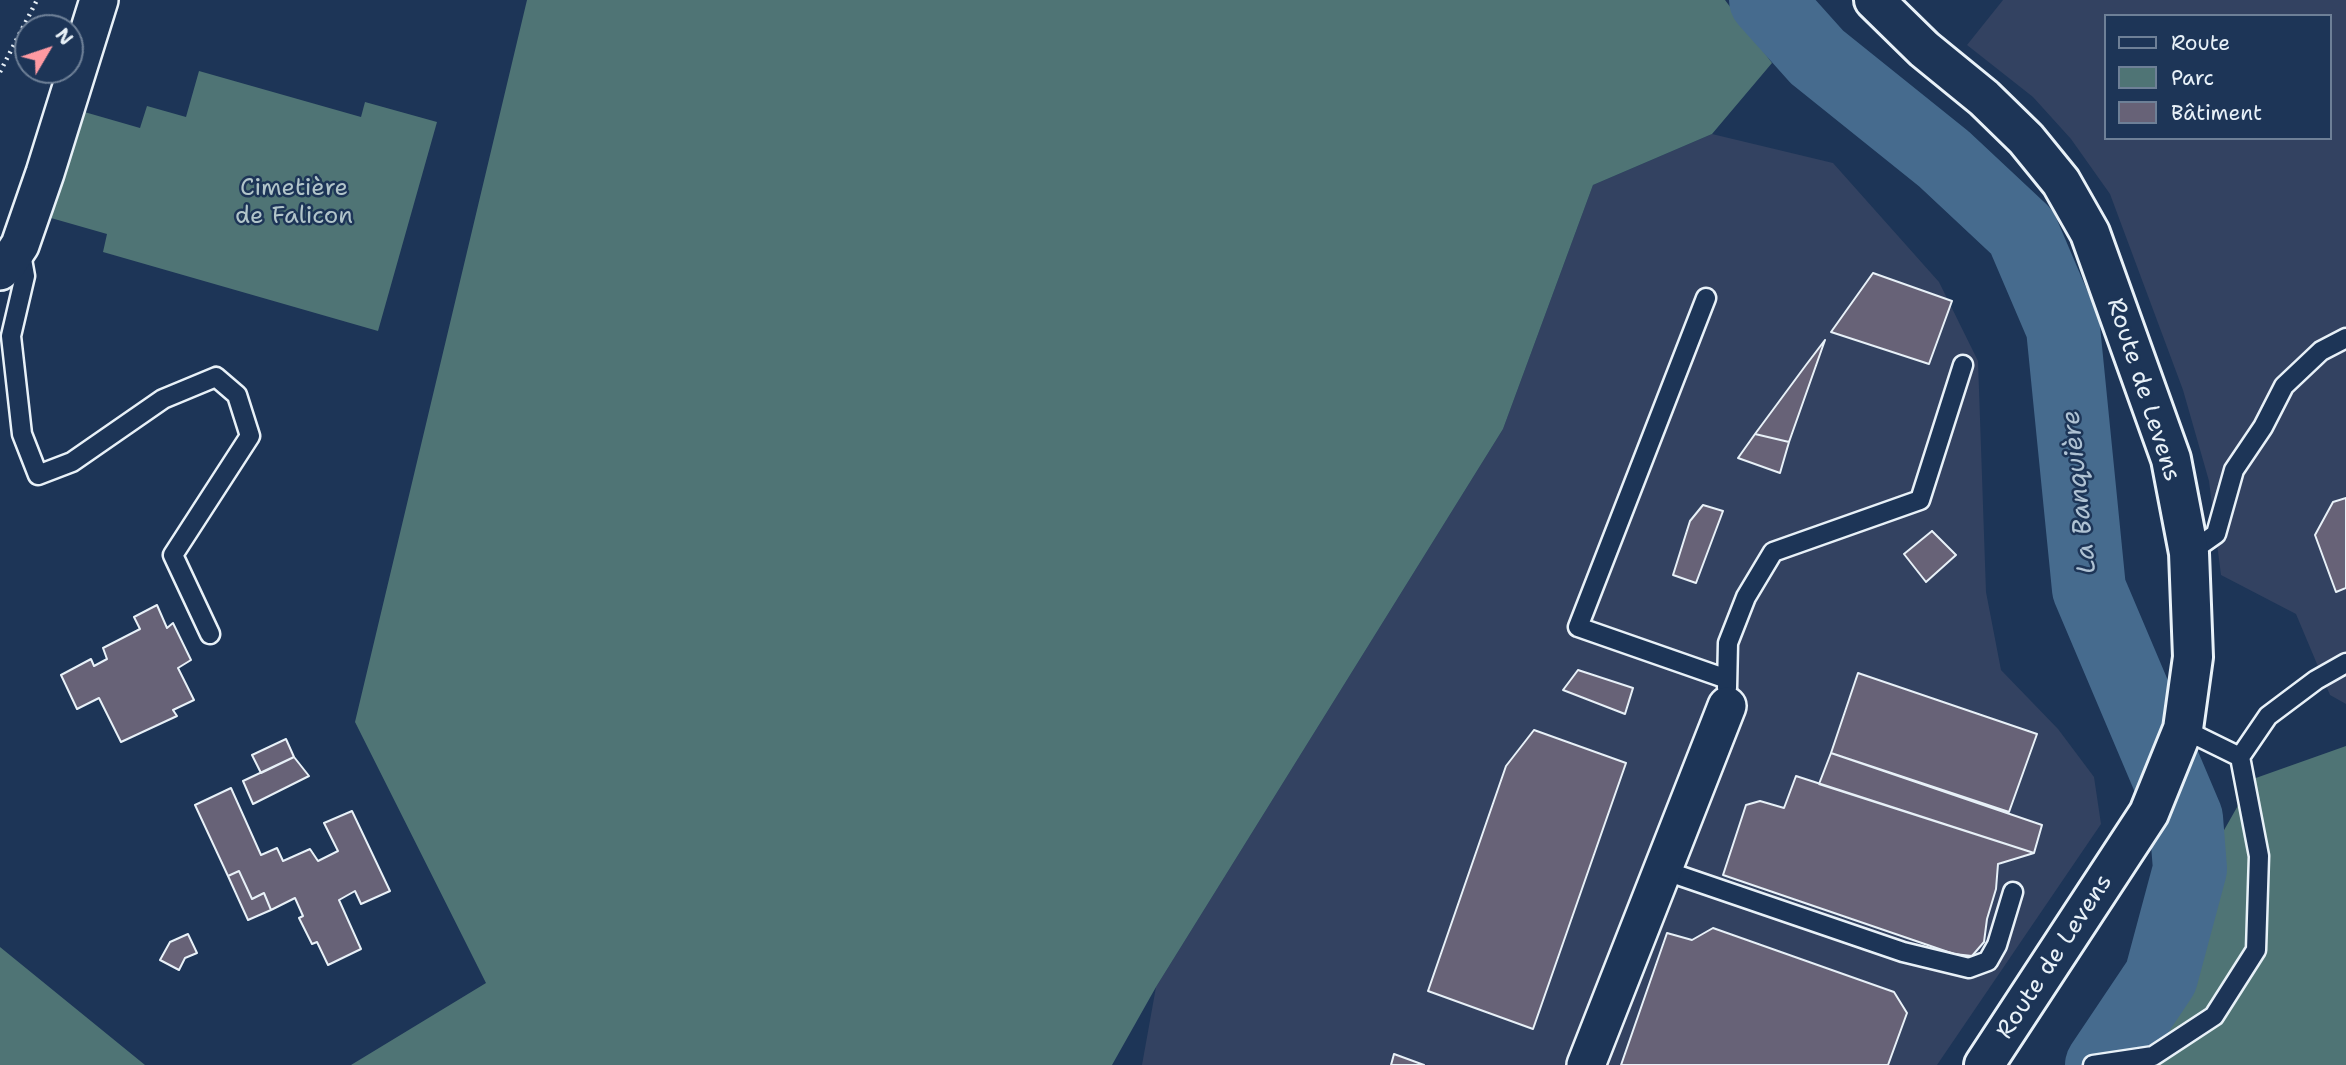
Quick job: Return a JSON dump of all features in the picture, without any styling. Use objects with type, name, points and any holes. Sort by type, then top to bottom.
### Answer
[{"type":"street","points":[[10,258],[45,173],[99,0]]},
{"type":"street","name":"Route de Levens","points":[[1874,0],[1924,49],[1993,106],[2026,139],[2061,182],[2090,233],[2171,459],[2189,554],[2193,657],[2183,729],[2149,813],[1984,1065]]},
{"type":"street","points":[[1586,1065],[1663,870],[1727,692]]},
{"type":"lane","points":[[10,258],[25,276],[11,336],[22,434],[38,475],[72,462],[163,399],[216,376],[237,395],[250,436],[173,555],[210,634]]},
{"type":"lane","points":[[1706,298],[1578,627],[1727,692],[1728,643],[1746,597],[1773,552],[1920,500],[1963,365]]},
{"type":"lane","points":[[2189,554],[2216,534],[2234,470],[2263,427],[2284,386],[2321,351],[2346,338]]},
{"type":"lane","points":[[2093,1065],[2153,1056],[2214,1016],[2256,950],[2259,856],[2240,757],[2268,716],[2316,680],[2346,663]]},
{"type":"lane","points":[[2183,729],[2240,757]]},
{"type":"lane","points":[[1663,870],[1903,952],[1969,968],[1988,961],[1993,953],[2013,892]]},
{"type":"path","points":[[0,72],[37,0]]},
{"type":"shaded area","points":[[2003,0],[2346,0],[2346,704],[2330,695],[2296,614],[2221,575],[2209,481],[2183,390],[2110,194],[2071,139],[2033,97],[1967,45]]},
{"type":"shaded area","points":[[1712,134],[1833,163],[1939,282],[1978,361],[1986,592],[2001,670],[2058,729],[2094,777],[2101,824],[1937,1065],[1142,1065],[1156,987],[1503,429],[1593,185]]},
{"type":"green space","points":[[527,0],[1725,0],[1772,63],[1712,134],[1593,185],[1503,429],[1156,987],[1112,1065],[351,1065],[486,983],[355,722]]},
{"type":"green space","name":"Cimetière de Falicon","points":[[199,71],[361,117],[365,102],[437,122],[378,331],[103,252],[107,234],[51,218],[81,111],[140,128],[147,106],[186,117]]},
{"type":"green space","points":[[2346,746],[2346,1065],[2091,1065],[2253,779]]},
{"type":"green space","points":[[0,947],[145,1065],[0,1065]]},
{"type":"building","points":[[1873,273],[1952,301],[1929,364],[1831,332]]},
{"type":"building","points":[[1825,340],[1789,442],[1755,434],[1806,365]]},
{"type":"building","points":[[1755,434],[1789,442],[1780,473],[1738,458]]},
{"type":"building","points":[[2346,498],[2346,588],[2336,592],[2315,535],[2333,502]]},
{"type":"building","points":[[1703,505],[1723,511],[1696,583],[1673,575],[1690,521]]},
{"type":"building","points":[[1932,531],[1956,555],[1926,582],[1904,554]]},
{"type":"building","points":[[157,605],[167,628],[173,623],[191,660],[178,668],[194,700],[173,710],[177,716],[121,742],[99,698],[77,709],[61,675],[91,659],[94,666],[107,659],[103,648],[140,629],[134,617]]},
{"type":"building","points":[[1578,670],[1633,688],[1625,714],[1563,690]]},
{"type":"building","points":[[1858,673],[2037,734],[2009,812],[1831,753]]},
{"type":"building","points":[[1534,730],[1626,763],[1533,1029],[1428,991],[1506,766]]},
{"type":"building","points":[[286,739],[294,757],[261,773],[252,755]]},
{"type":"building","points":[[1831,753],[2042,825],[2034,853],[1819,784]]},
{"type":"building","points":[[294,757],[309,776],[253,804],[243,781]]},
{"type":"building","points":[[1796,776],[2034,853],[1998,864],[1996,889],[1987,919],[1984,942],[1972,956],[1954,954],[1723,875],[1746,805],[1760,801],[1784,808]]},
{"type":"building","points":[[231,788],[261,855],[277,848],[283,861],[310,849],[318,861],[338,851],[324,823],[352,811],[390,891],[361,904],[355,891],[339,900],[361,949],[328,965],[317,942],[312,944],[299,918],[303,916],[295,898],[271,910],[264,893],[252,899],[239,871],[228,876],[195,805]]},
{"type":"building","points":[[239,871],[252,899],[264,893],[271,910],[248,920],[228,876]]},
{"type":"building","points":[[1713,928],[1894,992],[1907,1013],[1888,1065],[1621,1065],[1667,933],[1692,940]]},
{"type":"building","points":[[188,934],[197,953],[185,958],[179,970],[160,960],[170,942]]},
{"type":"building","points":[[1394,1054],[1424,1065],[1391,1065]]},
{"type":"waterway","name":"La Banquière","points":[[1766,0],[1817,57],[1944,159],[2022,232],[2063,328],[2089,589],[2186,818],[2190,869],[2161,977],[2102,1065]]}]
